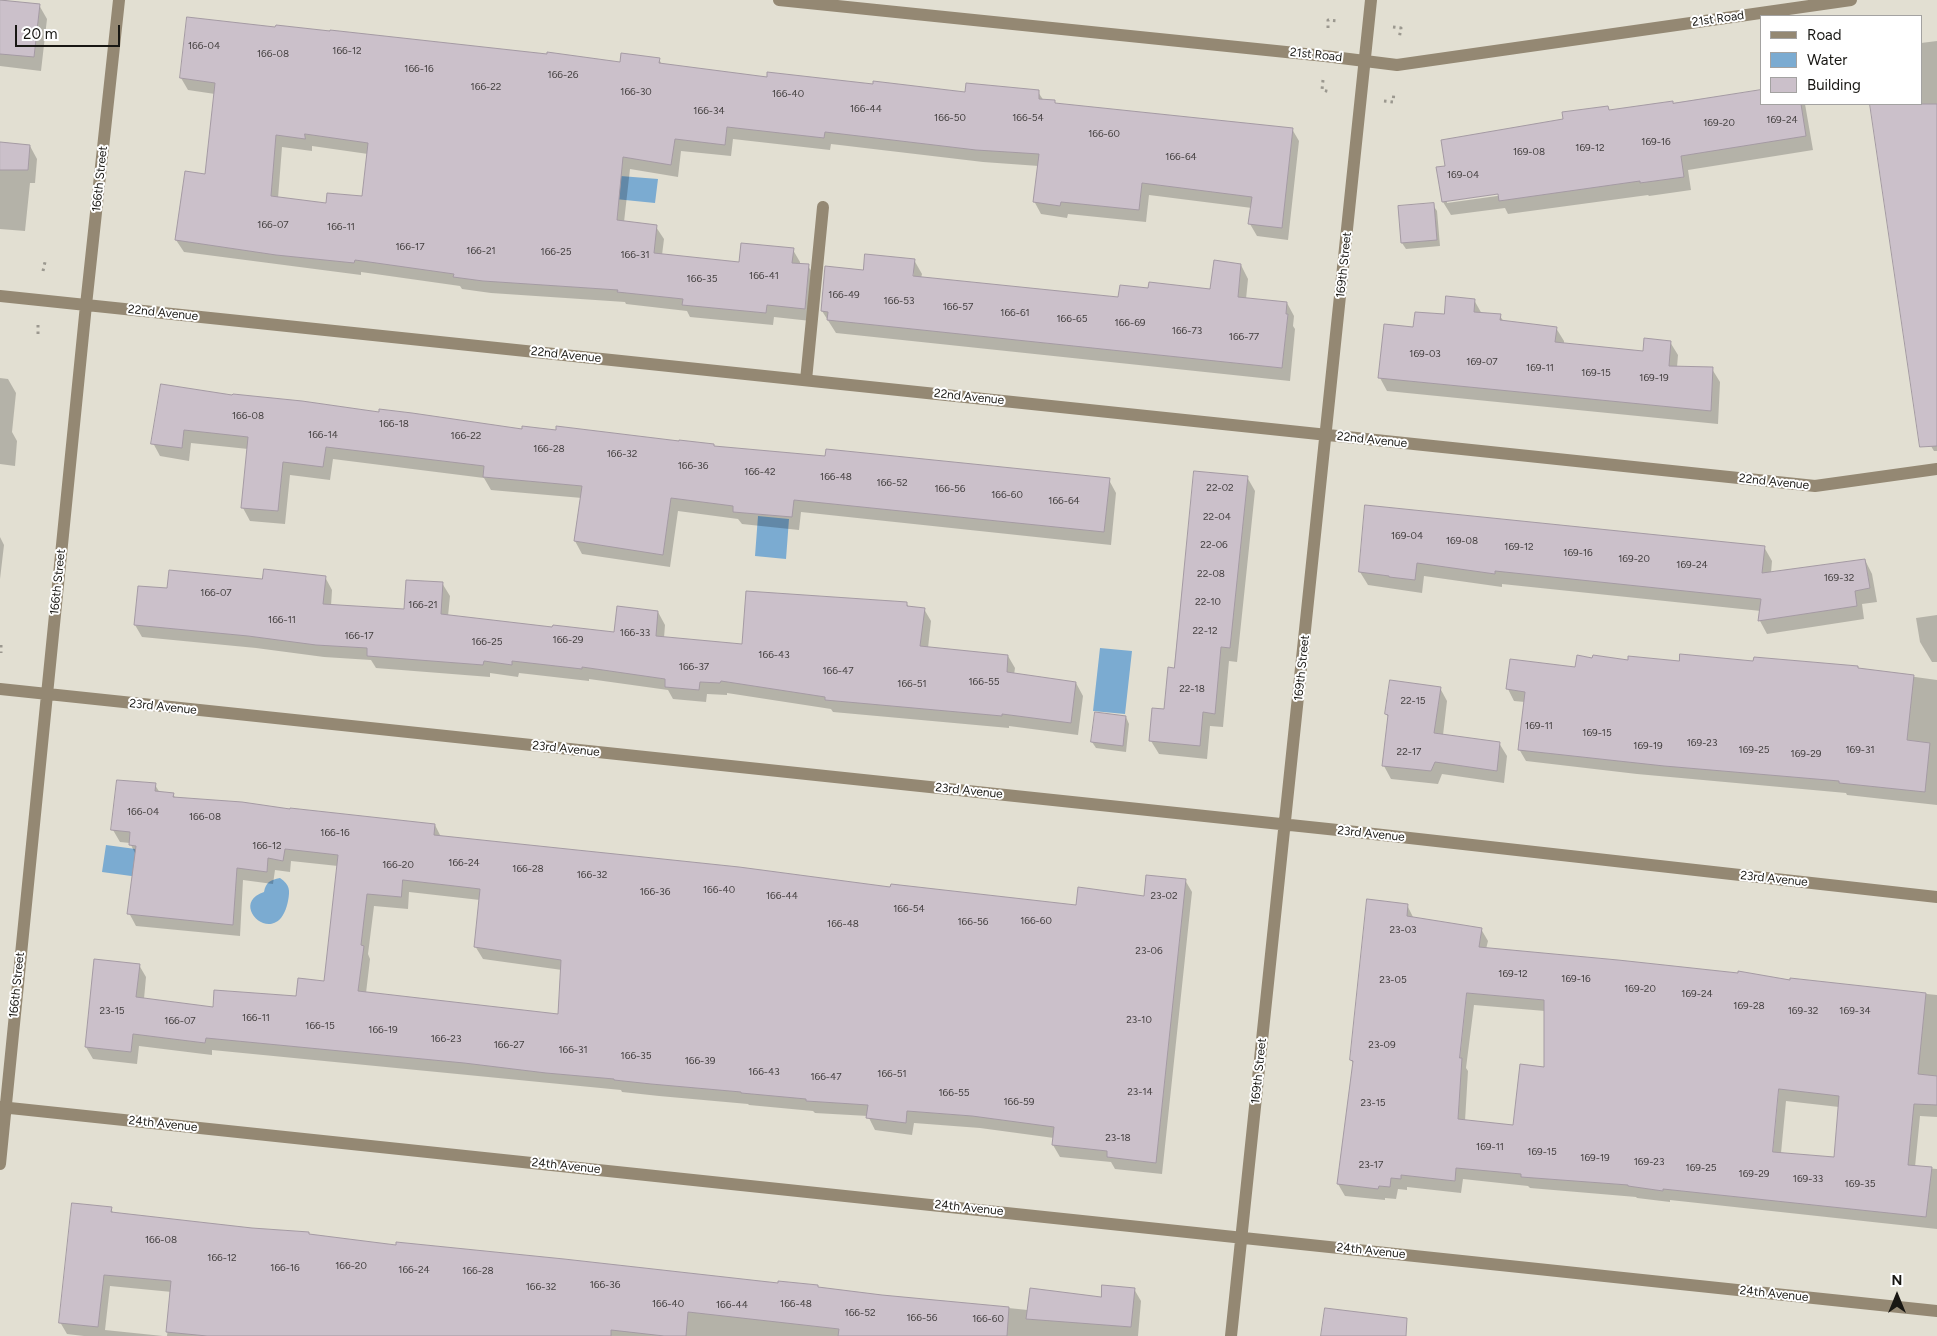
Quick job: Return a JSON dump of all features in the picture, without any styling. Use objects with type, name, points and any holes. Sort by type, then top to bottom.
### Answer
[{"type":"street","name":"166th Street","points":[[0,1164],[2,1107],[119,0]]},
{"type":"street","name":"21st Road","points":[[780,0],[1397,65],[1851,0]]},
{"type":"street","name":"169th Street","points":[[1232,1336],[1371,0]]},
{"type":"street","points":[[806,380],[824,207]]},
{"type":"street","name":"22nd Avenue","points":[[0,296],[1815,486],[1937,469]]},
{"type":"street","name":"23rd Avenue","points":[[0,689],[1285,825],[1937,897]]},
{"type":"street","name":"24th Avenue","points":[[2,1107],[1937,1311]]},
{"type":"path","points":[[1328,28],[1328,20],[1339,21]]},
{"type":"path","points":[[1399,39],[1401,28]]},
{"type":"path","points":[[1323,79],[1322,90],[1331,92]]},
{"type":"path","points":[[1393,102],[1394,92]]},
{"type":"path","points":[[43,271],[45,262]]},
{"type":"path","points":[[38,324],[38,334]]},
{"type":"path","points":[[1,645],[1,653]]},
{"type":"water","points":[[608,175],[658,179],[655,203],[605,198]]},
{"type":"water","points":[[758,516],[789,519],[786,559],[755,556]]},
{"type":"water","points":[[1100,648],[1132,651],[1125,714],[1093,711]]},
{"type":"water","points":[[106,845],[150,851],[146,878],[102,872]]},
{"type":"water","points":[[280,878],[286,883],[288,888],[288,901],[283,916],[275,923],[266,924],[252,914],[250,906],[254,898],[264,892],[269,882]]},
{"type":"building","points":[[0,0],[40,4],[34,57],[0,54]]},
{"type":"building","points":[[187,17],[275,27],[276,25],[330,30],[547,54],[547,52],[620,62],[621,53],[660,58],[659,63],[767,77],[767,72],[873,84],[873,81],[965,92],[966,83],[1039,90],[1039,99],[1055,100],[1055,103],[1293,128],[1282,228],[1248,224],[1252,197],[1142,183],[1139,210],[1061,202],[1060,206],[1033,202],[1039,154],[976,150],[825,132],[824,138],[727,127],[725,145],[675,139],[671,165],[623,157],[617,220],[657,225],[654,253],[739,262],[741,243],[794,248],[792,263],[809,264],[805,309],[767,305],[766,313],[682,305],[683,299],[617,292],[618,290],[483,281],[453,277],[454,274],[355,260],[354,263],[276,255],[175,240],[185,171],[205,174],[215,83],[180,78]],"holes":[[[305,134],[368,143],[362,196],[327,193],[326,203],[271,196],[276,135],[305,139]]]},
{"type":"building","points":[[1760,90],[1760,105],[1801,105],[1806,136],[1681,156],[1684,177],[1640,183],[1640,181],[1499,201],[1498,194],[1442,202],[1436,167],[1445,166],[1441,140],[1563,119],[1562,112],[1608,106],[1609,110],[1673,101],[1673,103]]},
{"type":"building","points":[[1937,104],[1937,446],[1920,447],[1870,105]]},
{"type":"building","points":[[0,142],[30,145],[28,170],[0,170]]},
{"type":"building","points":[[1434,203],[1437,240],[1401,243],[1398,206]]},
{"type":"building","points":[[865,254],[915,259],[913,276],[1118,297],[1120,285],[1148,288],[1149,282],[1210,289],[1214,260],[1241,264],[1238,297],[1287,302],[1286,314],[1288,314],[1282,368],[827,320],[828,312],[821,311],[825,266],[863,270]]},
{"type":"building","points":[[1446,296],[1475,299],[1474,312],[1501,314],[1500,320],[1557,327],[1555,342],[1643,351],[1644,338],[1671,341],[1669,366],[1713,367],[1711,411],[1378,378],[1384,324],[1413,327],[1415,312],[1444,314]]},
{"type":"building","points":[[161,384],[232,395],[302,401],[379,412],[379,409],[412,413],[522,429],[522,426],[556,430],[556,426],[714,444],[714,446],[825,456],[826,449],[1110,478],[1104,532],[794,500],[792,517],[733,512],[733,506],[671,498],[663,555],[574,541],[582,486],[483,477],[484,466],[326,447],[323,467],[283,462],[278,511],[241,508],[248,437],[184,430],[182,448],[151,444]]},
{"type":"building","points":[[1194,471],[1248,476],[1230,648],[1221,647],[1215,714],[1203,712],[1200,746],[1149,741],[1152,708],[1164,709],[1168,667],[1174,668]]},
{"type":"building","points":[[1365,505],[1765,546],[1762,573],[1865,559],[1870,588],[1855,591],[1857,606],[1758,621],[1761,599],[1495,571],[1495,574],[1417,563],[1415,580],[1389,577],[1359,572]]},
{"type":"building","points":[[264,569],[326,576],[323,604],[404,609],[406,580],[443,582],[441,614],[614,632],[617,606],[658,611],[656,636],[742,644],[746,591],[907,602],[907,606],[925,608],[920,646],[1008,655],[1007,672],[1076,682],[1071,723],[1002,714],[1002,716],[825,700],[825,697],[721,681],[720,683],[700,682],[699,690],[665,687],[665,679],[582,667],[582,669],[512,661],[512,665],[484,661],[483,665],[367,656],[367,648],[316,645],[248,636],[134,625],[138,586],[167,588],[169,570],[262,579]]},
{"type":"building","points":[[1680,654],[1753,661],[1754,657],[1858,666],[1858,668],[1914,675],[1907,740],[1930,743],[1925,792],[1839,783],[1839,781],[1664,766],[1518,750],[1525,692],[1506,689],[1510,659],[1575,667],[1577,655],[1592,658],[1593,655],[1628,660],[1628,656],[1679,661]]},
{"type":"building","points":[[1390,680],[1441,687],[1434,733],[1500,742],[1497,771],[1435,762],[1431,771],[1382,766],[1388,715],[1385,714]]},
{"type":"building","points":[[1095,712],[1126,716],[1123,746],[1091,742]]},
{"type":"building","points":[[117,780],[156,783],[155,791],[174,793],[173,797],[242,802],[290,809],[435,824],[434,835],[739,867],[890,887],[891,884],[1076,905],[1078,887],[1144,896],[1146,875],[1186,879],[1156,1163],[1107,1157],[1107,1151],[1052,1145],[1054,1127],[972,1116],[907,1111],[906,1123],[866,1118],[868,1105],[806,1101],[806,1099],[741,1092],[206,1038],[205,1043],[133,1034],[131,1052],[85,1047],[94,959],[140,964],[136,997],[213,1007],[214,990],[296,996],[298,978],[324,981],[338,855],[285,849],[283,861],[268,858],[267,872],[237,868],[233,925],[127,914],[136,846],[129,845],[130,832],[111,830]],"holes":[[[403,880],[480,889],[474,947],[561,960],[558,1014],[358,991],[364,946],[361,945],[367,894],[401,897]]]},
{"type":"building","points":[[1367,899],[1408,904],[1407,916],[1482,928],[1479,947],[1738,973],[1738,971],[1790,980],[1790,978],[1926,993],[1918,1074],[1937,1076],[1937,1105],[1914,1104],[1908,1165],[1932,1167],[1926,1217],[1663,1189],[1663,1191],[1628,1185],[1521,1177],[1521,1174],[1456,1168],[1455,1181],[1401,1175],[1401,1179],[1391,1178],[1390,1187],[1379,1186],[1378,1189],[1337,1184],[1353,1061],[1350,1060]],"holes":[[[1467,993],[1544,1000],[1544,1067],[1520,1064],[1513,1125],[1458,1119],[1462,1058],[1460,1058]],[[1779,1089],[1839,1096],[1834,1157],[1773,1152]]]},
{"type":"building","points":[[72,1203],[112,1207],[111,1212],[252,1228],[309,1232],[309,1234],[396,1245],[396,1242],[778,1283],[778,1281],[818,1285],[818,1287],[882,1295],[1009,1307],[1007,1336],[838,1336],[839,1329],[688,1312],[686,1336],[664,1336],[611,1330],[611,1336],[207,1336],[166,1332],[171,1281],[104,1275],[98,1327],[59,1323]]},
{"type":"building","points":[[1102,1285],[1135,1288],[1131,1327],[1026,1319],[1030,1288],[1101,1297]]},
{"type":"building","points":[[1325,1308],[1407,1318],[1406,1336],[1321,1336]]}]
